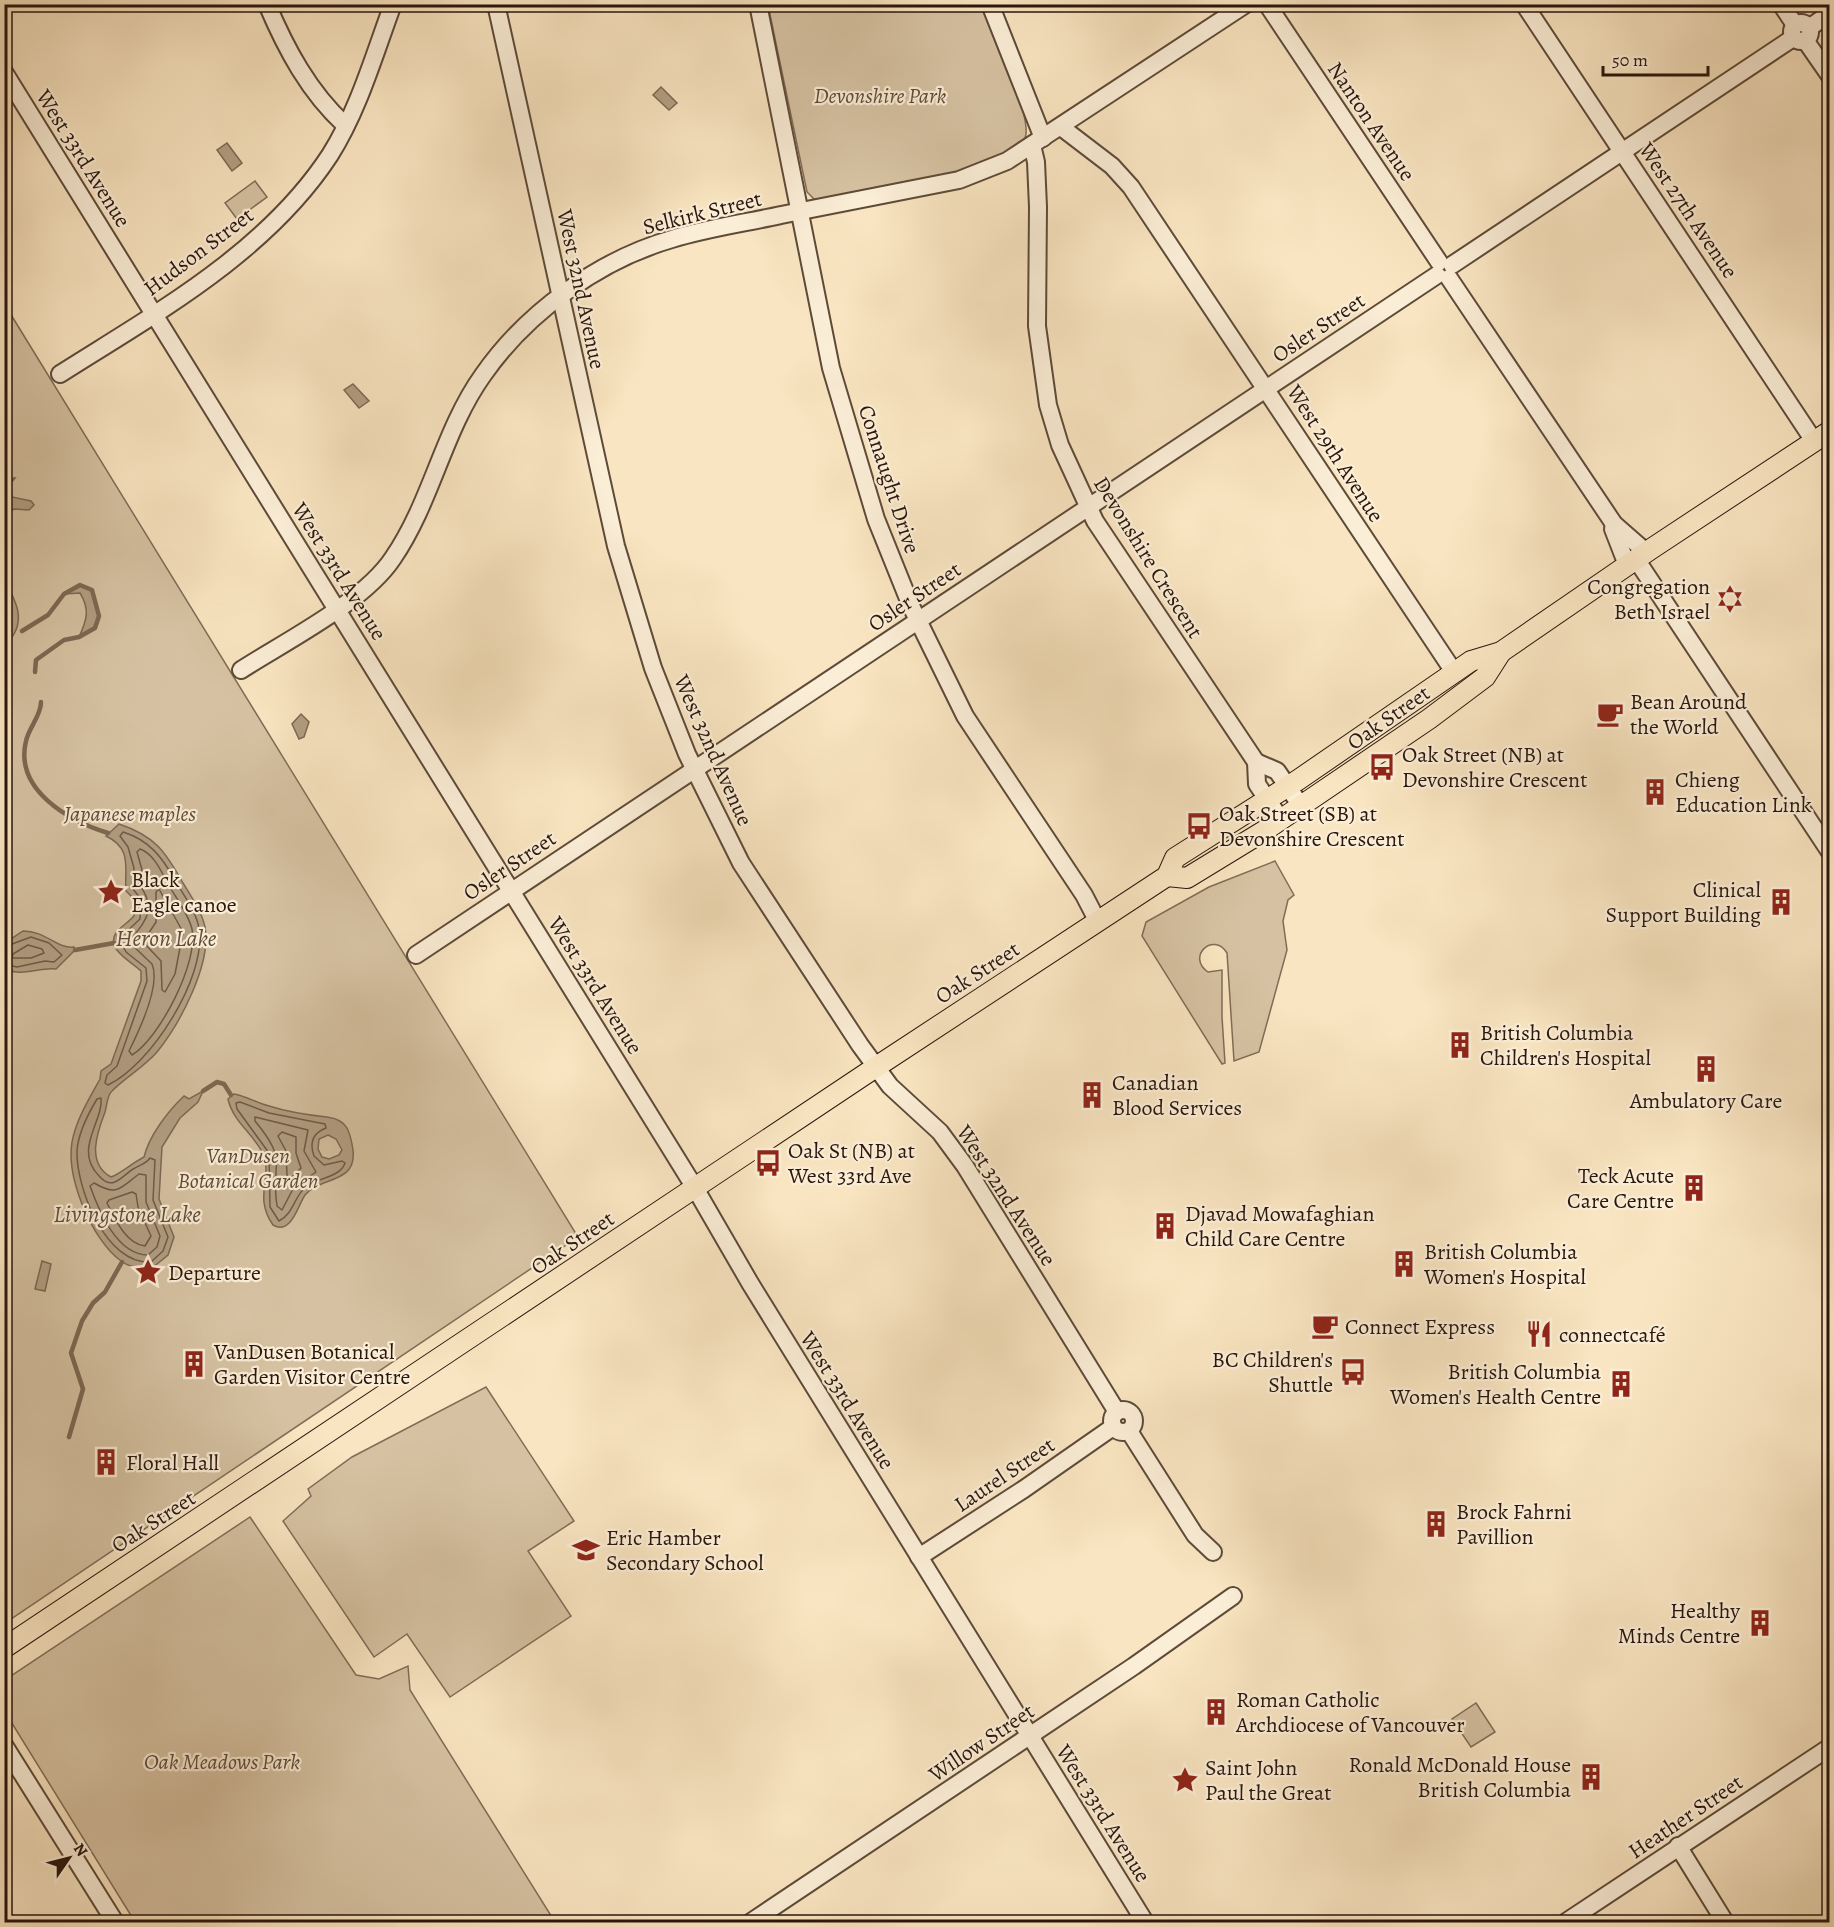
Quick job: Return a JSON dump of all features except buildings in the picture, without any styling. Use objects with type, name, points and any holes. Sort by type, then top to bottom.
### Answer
[{"type":"main road","name":"Oak Street","points":[[4,1648],[876,1067],[1167,876],[1175,858],[1288,787],[1454,672],[1471,661],[1501,652],[1636,558],[1822,436]]},
{"type":"main road","name":"Oak Street","points":[[1167,876],[1187,878],[1281,820],[1485,677],[1501,652]]},
{"type":"street","points":[[267,4],[282,41],[304,79],[345,125]]},
{"type":"street","name":"Hudson Street","points":[[60,374],[154,314],[244,251],[303,193],[330,154],[357,101],[393,4]]},
{"type":"street","name":"West 32nd Avenue","points":[[496,4],[616,546],[653,668],[694,770],[746,872],[890,1086],[940,1132],[964,1166],[1120,1423],[1195,1535],[1213,1551]]},
{"type":"street","name":"Connaught Drive","points":[[758,4],[831,368],[853,447],[886,548],[965,716],[1084,895],[1098,921]]},
{"type":"street","name":"Devonshire Crescent","points":[[990,4],[1037,142],[1037,326],[1048,405],[1060,445],[1088,507],[1256,762],[1257,784],[1281,820]]},
{"type":"street","name":"Selkirk Street","points":[[241,670],[337,609],[369,585],[393,559],[424,498],[460,410],[484,373],[516,336],[560,297],[613,263],[648,247],[727,225],[959,180],[985,172],[1037,142],[1246,4]]},
{"type":"street","name":"Nanton Avenue","points":[[1267,4],[1636,558]]},
{"type":"street","name":"West 27th Avenue","points":[[1524,4],[1622,151],[1822,436]]},
{"type":"street","points":[[1781,4],[1830,76]]},
{"type":"street","name":"Osler Street","points":[[416,955],[1830,13]]},
{"type":"street","name":"West 33rd Avenue","points":[[4,72],[695,1188],[1145,1923]]},
{"type":"street","name":"West 29th Avenue","points":[[1060,127],[1112,166],[1131,187],[1454,672]]},
{"type":"street","name":"Nanton Avenue","points":[[1614,524],[1614,531],[1636,558]]},
{"type":"street","points":[[1636,558],[1830,852]]},
{"type":"street","name":"Devonshire Crescent","points":[[1256,762],[1277,771],[1301,806]]},
{"type":"street","name":"Laurel Street","points":[[919,1557],[1120,1423]]},
{"type":"street","name":"Willow Street","points":[[751,1923],[1030,1737],[1233,1596]]},
{"type":"street","points":[[4,1745],[115,1923]]},
{"type":"street","name":"Heather Street","points":[[1566,1923],[1678,1846],[1830,1747]]},
{"type":"street","points":[[1678,1846],[1725,1923]]},
{"type":"green space","name":"Devonshire Park","points":[[768,5],[983,5],[1022,107],[1026,134],[1020,145],[1005,155],[983,164],[932,178],[835,198],[814,199],[807,192]]},
{"type":"green space","points":[[255,181],[267,197],[237,219],[225,203]]},
{"type":"green space","name":"VanDusen Botanical Garden","points":[[5,305],[578,1237],[5,1623]]},
{"type":"green space","points":[[1275,861],[1294,895],[1288,900],[1283,921],[1287,950],[1259,1052],[1234,1061],[1227,953],[1221,947],[1209,945],[1201,954],[1202,966],[1208,972],[1222,970],[1225,1063],[1222,1064],[1142,936],[1146,922],[1209,887]]},
{"type":"green space","points":[[486,1387],[574,1521],[528,1551],[571,1616],[450,1697],[407,1634],[374,1657],[283,1521],[311,1496],[308,1489],[352,1457]]},
{"type":"green space","name":"Oak Meadows Park","points":[[250,1517],[356,1675],[379,1679],[408,1666],[410,1690],[555,1922],[135,1922],[5,1712],[5,1680]]},
{"type":"green space","points":[[1476,1703],[1495,1732],[1471,1747],[1452,1719]]},
{"type":"water","points":[[661,87],[677,103],[669,110],[653,95]]},
{"type":"water","points":[[227,143],[242,163],[232,171],[217,150]]},
{"type":"water","points":[[353,384],[369,401],[359,408],[344,390]]},
{"type":"water","points":[[15,478],[11,483],[12,497],[31,501],[34,505],[29,510],[14,509],[5,516],[5,479]]},
{"type":"water","points":[[4,579],[18,611],[17,627],[7,643],[4,642]]},
{"type":"water","points":[[80,585],[92,590],[99,616],[95,628],[79,637],[85,620],[85,604],[80,593],[64,594]]},
{"type":"water","points":[[301,714],[309,722],[304,737],[299,739],[292,724]]},
{"type":"water","points":[[119,824],[142,834],[164,853],[196,904],[205,927],[204,958],[184,1010],[157,1052],[110,1093],[97,1138],[98,1164],[111,1177],[114,1176],[144,1157],[160,1124],[184,1096],[189,1099],[203,1091],[198,1102],[180,1118],[162,1147],[159,1199],[174,1237],[168,1255],[152,1268],[136,1267],[124,1263],[100,1239],[83,1207],[77,1190],[71,1157],[72,1142],[83,1110],[100,1079],[101,1071],[111,1064],[141,981],[141,971],[121,955],[114,944],[116,933],[134,916],[135,900],[126,891],[124,853],[115,841],[106,836]]},
{"type":"water","points":[[23,931],[74,947],[75,950],[56,969],[18,972],[5,969],[5,943]]},
{"type":"water","points":[[234,1094],[283,1110],[338,1120],[347,1128],[353,1150],[353,1161],[349,1169],[305,1195],[293,1218],[285,1226],[273,1225],[264,1205],[266,1170],[263,1154],[234,1114],[228,1099]],"holes":[[[328,1135],[336,1139],[342,1150],[339,1155],[329,1159],[322,1157],[318,1149],[319,1139]]]},
{"type":"water","points":[[42,1261],[51,1264],[45,1291],[35,1289]]},
{"type":"waterway","points":[[22,631],[48,615],[64,594],[80,585],[92,590],[99,616],[95,628],[79,637],[64,640],[36,660],[35,672]]},
{"type":"waterway","points":[[41,702],[26,741],[24,759],[28,774],[36,788],[62,812],[108,833]]},
{"type":"waterway","name":"Heron Lake","points":[[75,950],[114,943]]},
{"type":"waterway","points":[[203,1091],[217,1082],[224,1084],[231,1095]]},
{"type":"waterway","points":[[69,1437],[83,1389],[71,1353],[82,1321],[93,1303],[105,1292],[122,1262]]},
{"type":"place","name":"Congregation Beth Israel","points":[[1730,599]]},
{"type":"place","name":"Bean Around the World","points":[[1610,714]]},
{"type":"place","name":"Oak Street (NB) at Devonshire Crescent","points":[[1382,767]]},
{"type":"place","name":"Chieng Education Link","points":[[1655,792]]},
{"type":"place","name":"Oak Street (SB) at Devonshire Crescent","points":[[1199,826]]},
{"type":"place","name":"Black Eagle canoe","points":[[111,892]]},
{"type":"place","name":"Clinical Support Building","points":[[1781,902]]},
{"type":"place","name":"British Columbia Children's Hospital","points":[[1460,1045]]},
{"type":"place","name":"Ambulatory Care","points":[[1706,1069]]},
{"type":"place","name":"Canadian Blood Services","points":[[1092,1095]]},
{"type":"place","name":"Oak St (NB) at West 33rd Ave","points":[[768,1163]]},
{"type":"place","name":"Teck Acute Care Centre","points":[[1694,1188]]},
{"type":"place","name":"Djavad Mowafaghian Child Care Centre","points":[[1165,1226]]},
{"type":"place","name":"British Columbia Women's Hospital","points":[[1404,1264]]},
{"type":"place","name":"Departure","points":[[148,1272]]},
{"type":"place","name":"Connect Express","points":[[1325,1326]]},
{"type":"place","name":"connectcafé","points":[[1539,1334]]},
{"type":"place","name":"VanDusen Botanical Garden Visitor Centre","points":[[194,1364]]},
{"type":"place","name":"BC Children's Shuttle","points":[[1353,1372]]},
{"type":"place","name":"British Columbia Women's Health Centre","points":[[1621,1384]]},
{"type":"place","name":"Floral Hall","points":[[106,1462]]},
{"type":"place","name":"Brock Fahrni Pavillion","points":[[1436,1524]]},
{"type":"place","name":"Eric Hamber Secondary School","points":[[586,1550]]},
{"type":"place","name":"Healthy Minds Centre","points":[[1760,1623]]},
{"type":"place","name":"Roman Catholic Archdiocese of Vancouver","points":[[1216,1712]]},
{"type":"place","name":"Ronald McDonald House British Columbia","points":[[1591,1777]]},
{"type":"place","name":"Saint John Paul the Great","points":[[1185,1780]]},
{"type":"park label","name":"Japanese maples","points":[[130,813]]},
{"type":"water label","name":"Livingstone Lake","points":[[127,1214]]}]
